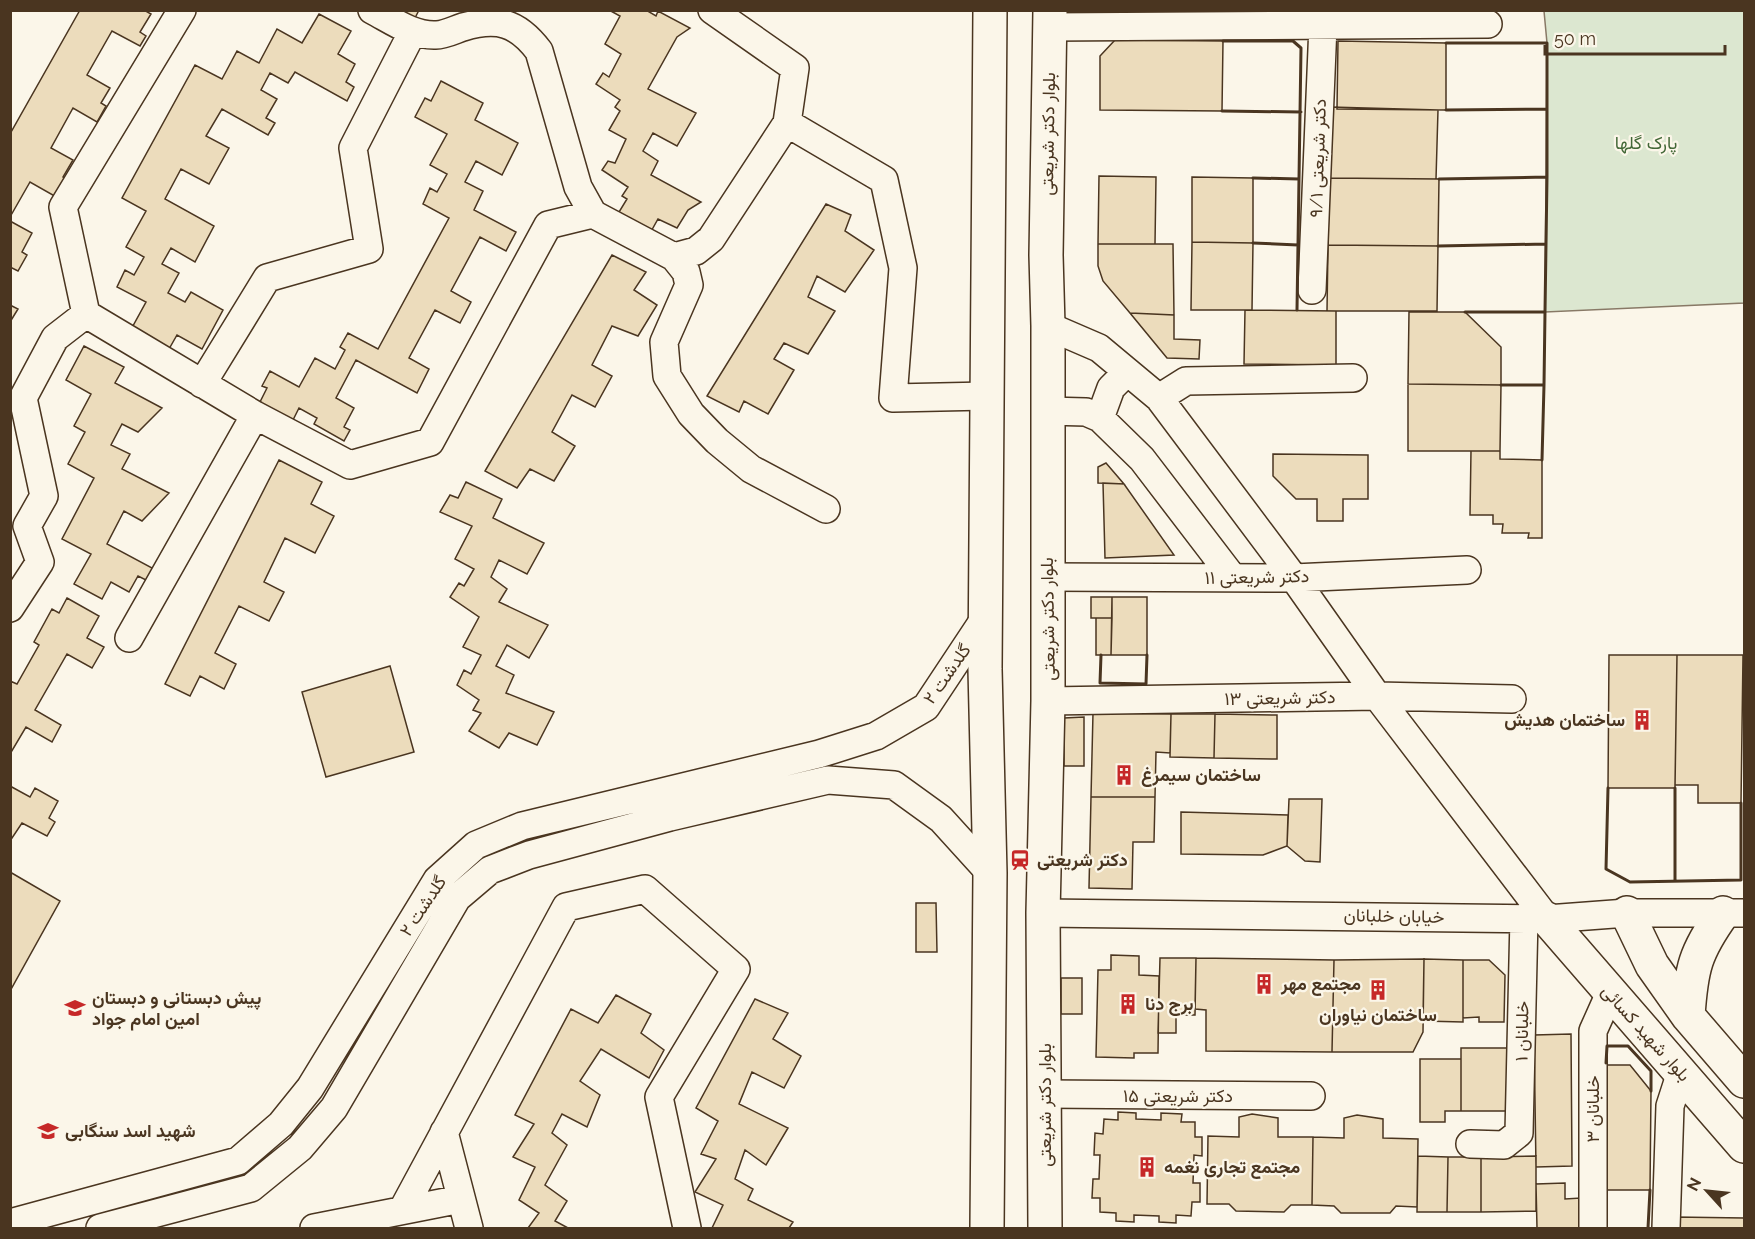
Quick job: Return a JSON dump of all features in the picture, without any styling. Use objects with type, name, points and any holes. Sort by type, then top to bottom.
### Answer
[{"type":"main road","points":[[987,1228],[990,873],[985,618],[990,10]]},
{"type":"main road","name":"بلوار دکتر شریعتی","points":[[1045,1228],[1043,913],[1048,700],[1046,255],[1050,19]]},
{"type":"main road","points":[[1627,913],[1652,965],[1688,1016],[1744,1082]]},
{"type":"main road","points":[[1688,1016],[1690,974],[1706,937],[1734,913]]},
{"type":"main road","name":"بلوار شهید کسائی","points":[[1535,918],[1610,993],[1744,1146]]},
{"type":"main road","points":[[1610,993],[1637,967],[1652,965]]},
{"type":"street","points":[[182,10],[63,207],[86,314],[255,415],[350,465],[430,442],[548,225],[593,214]]},
{"type":"street","points":[[372,10],[419,34],[439,35],[487,20],[507,24],[527,35],[538,51],[578,187],[593,214],[674,257],[686,272],[689,285],[664,342],[667,376],[691,414],[717,441],[752,469],[826,509]]},
{"type":"street","points":[[674,257],[696,251],[711,239],[787,123],[795,68],[712,10]]},
{"type":"street","points":[[1050,19],[1323,25],[1488,24]]},
{"type":"street","name":"دکتر شریعتی ۹/۱","points":[[1312,290],[1323,25]]},
{"type":"street","points":[[202,384],[267,278],[369,249],[352,148],[413,31]]},
{"type":"street","points":[[787,123],[885,180],[903,268],[893,398],[987,396]]},
{"type":"street","points":[[10,608],[40,562],[27,526],[44,496],[23,398],[55,338],[86,314]]},
{"type":"street","points":[[1048,326],[1099,348],[1159,398],[1294,578],[1535,918]]},
{"type":"street","points":[[1100,418],[1111,388],[1127,372]]},
{"type":"street","points":[[1159,398],[1186,381],[1353,378]]},
{"type":"street","points":[[1047,411],[1086,412],[1100,418],[1142,459],[1233,579]]},
{"type":"street","points":[[129,638],[255,415]]},
{"type":"street","name":"۱۱ دکتر شریعتی","points":[[1047,577],[1294,578],[1467,570]]},
{"type":"street","name":"گلدشت ۲","points":[[10,1223],[238,1161],[281,1124],[310,1088],[437,880],[476,845],[522,826],[666,789],[819,754],[876,736],[926,707],[985,618]]},
{"type":"street","name":"۱۳ دکتر شریعتی","points":[[1048,700],[1377,696],[1512,699]]},
{"type":"street","name":"گلدشت ۲","points":[[100,1228],[251,1188],[300,1148],[334,1108],[457,898],[490,870],[529,855],[669,817],[828,780],[894,785],[941,819],[990,873]]},
{"type":"street","points":[[403,1209],[566,907],[645,889],[736,969],[659,1097],[687,1228]]},
{"type":"street","name":"خیابان خلبانان","points":[[1043,913],[1535,918],[1627,913],[1734,913]]},
{"type":"street","name":"۱ خلبانان","points":[[1470,1144],[1504,1145],[1520,1133],[1535,918]]},
{"type":"street","name":"۳ خلبانان","points":[[1593,1228],[1593,1031],[1610,993]]},
{"type":"street","points":[[1666,1228],[1670,1106],[1681,1072]]},
{"type":"street","name":"۱۵ دکتر شریعتی","points":[[1045,1094],[1311,1096]]},
{"type":"street","points":[[444,1132],[469,1228]]},
{"type":"street","points":[[314,1228],[461,1198]]},
{"type":"green space","name":"پارک گلها","points":[[1544,11],[1744,11],[1744,303],[1545,312],[1547,43]]},
{"type":"building","points":[[80,10],[144,10],[151,14],[140,32],[146,36],[140,46],[112,31],[87,75],[110,88],[101,103],[106,106],[97,122],[73,108],[51,148],[73,160],[63,177],[69,181],[58,198],[30,182],[10,217],[10,134]]},
{"type":"building","points":[[399,10],[419,10],[415,18]]},
{"type":"building","points":[[609,10],[646,10],[656,16],[658,11],[690,28],[677,37],[648,89],[696,113],[677,146],[653,133],[643,151],[658,161],[651,175],[701,202],[688,210],[677,228],[658,219],[649,235],[616,217],[627,199],[622,196],[628,187],[602,170],[608,161],[615,163],[626,139],[609,130],[620,111],[615,107],[620,100],[596,84],[603,73],[609,77],[621,54],[605,44],[620,16]]},
{"type":"building","points":[[319,14],[351,31],[338,54],[355,64],[346,82],[354,87],[347,101],[295,72],[288,83],[270,73],[261,90],[277,99],[266,118],[275,123],[268,135],[222,109],[206,136],[229,148],[209,184],[181,169],[165,199],[214,226],[195,262],[171,248],[162,264],[179,273],[168,293],[185,302],[191,292],[223,310],[202,349],[177,335],[165,356],[128,335],[146,302],[117,287],[125,270],[134,275],[144,257],[126,247],[146,211],[122,198],[195,65],[222,79],[237,51],[259,63],[277,29],[302,43]]},
{"type":"building","points":[[1115,40],[1223,41],[1222,111],[1100,110],[1100,56]]},
{"type":"building","points":[[1338,41],[1446,43],[1446,110],[1337,109]]},
{"type":"building","points":[[441,81],[483,103],[475,120],[518,143],[502,175],[476,161],[465,182],[483,191],[474,210],[516,232],[506,251],[480,237],[451,291],[471,302],[460,323],[435,310],[409,358],[429,369],[417,393],[356,360],[336,398],[354,408],[344,427],[350,430],[344,441],[314,424],[317,418],[299,408],[291,424],[258,406],[267,388],[262,386],[270,371],[299,387],[315,358],[335,369],[345,350],[340,347],[348,333],[378,349],[449,218],[423,204],[430,188],[437,192],[447,174],[430,165],[447,134],[415,117],[425,98],[431,101]]},
{"type":"building","points":[[1330,107],[1438,110],[1436,179],[1329,178]]},
{"type":"building","points":[[1099,176],[1156,177],[1155,244],[1098,244]]},
{"type":"building","points":[[1192,177],[1253,178],[1253,243],[1192,242]]},
{"type":"building","points":[[1329,178],[1439,179],[1438,246],[1328,245]]},
{"type":"building","points":[[826,204],[851,215],[845,231],[874,250],[845,292],[817,276],[808,297],[835,311],[808,354],[784,343],[774,359],[794,370],[768,414],[744,401],[739,412],[707,396]]},
{"type":"building","points":[[10,221],[32,233],[22,252],[27,255],[18,271],[10,267]]},
{"type":"building","points":[[1192,242],[1253,243],[1252,310],[1191,310]]},
{"type":"building","points":[[1098,244],[1173,244],[1174,315],[1130,313],[1103,281],[1098,266]]},
{"type":"building","points":[[1328,245],[1438,246],[1437,311],[1327,311]]},
{"type":"building","points":[[612,255],[646,272],[634,290],[657,305],[638,336],[612,326],[592,365],[612,376],[595,407],[572,395],[552,432],[575,446],[554,481],[530,469],[517,488],[485,471]]},
{"type":"building","points":[[10,305],[18,309],[10,322]]},
{"type":"building","points":[[1245,310],[1336,311],[1336,365],[1244,364]]},
{"type":"building","points":[[1409,312],[1465,312],[1501,347],[1501,385],[1408,384]]},
{"type":"building","points":[[1130,313],[1174,315],[1174,339],[1200,340],[1199,359],[1167,358]]},
{"type":"building","points":[[84,346],[124,367],[115,383],[162,408],[138,432],[122,424],[111,445],[130,454],[122,469],[169,493],[142,521],[124,511],[107,544],[154,569],[148,581],[138,576],[129,592],[111,582],[102,599],[74,584],[91,554],[62,539],[94,478],[68,464],[85,432],[74,426],[91,394],[66,380]]},
{"type":"building","points":[[1408,384],[1501,385],[1500,451],[1408,451]]},
{"type":"building","points":[[1471,451],[1500,451],[1500,459],[1542,460],[1542,538],[1528,538],[1529,533],[1502,533],[1503,524],[1493,524],[1493,515],[1470,515]]},
{"type":"building","points":[[1273,454],[1368,455],[1368,499],[1343,499],[1343,521],[1317,521],[1317,499],[1296,499],[1273,476]]},
{"type":"building","points":[[279,460],[322,482],[311,504],[334,516],[315,553],[285,538],[264,582],[284,592],[269,621],[239,606],[215,653],[236,664],[224,689],[200,676],[190,696],[165,684]]},
{"type":"building","points":[[1106,463],[1124,484],[1098,483],[1098,467]]},
{"type":"building","points":[[466,482],[502,499],[493,518],[544,543],[527,574],[499,560],[491,577],[507,589],[499,602],[548,625],[529,658],[507,645],[496,666],[514,675],[506,693],[554,712],[537,745],[509,733],[499,748],[469,731],[481,713],[473,710],[479,700],[457,685],[464,670],[471,674],[481,655],[463,647],[479,617],[450,597],[459,583],[464,586],[474,569],[455,559],[472,526],[440,512],[450,495],[458,498]]},
{"type":"building","points":[[1103,483],[1124,484],[1174,555],[1105,558]]},
{"type":"building","points":[[1091,597],[1112,597],[1112,618],[1091,618]]},
{"type":"building","points":[[1112,597],[1147,597],[1147,655],[1111,655]]},
{"type":"building","points":[[67,598],[99,616],[87,638],[104,647],[92,668],[67,654],[35,710],[61,725],[52,742],[26,727],[10,754],[10,681],[17,684],[39,645],[34,642],[52,609],[59,613]]},
{"type":"building","points":[[1096,618],[1112,618],[1111,655],[1096,655]]},
{"type":"building","name":"ساختمان هدیش","points":[[1609,655],[1677,655],[1675,788],[1608,788]]},
{"type":"building","points":[[1677,655],[1743,655],[1741,803],[1698,803],[1698,785],[1675,785]]},
{"type":"building","points":[[390,666],[414,752],[326,777],[302,692]]},
{"type":"building","name":"ساختمان سیمرغ","points":[[1093,713],[1171,714],[1170,753],[1156,752],[1155,797],[1091,797]]},
{"type":"building","points":[[1171,714],[1215,714],[1214,758],[1170,757]]},
{"type":"building","points":[[1215,714],[1277,715],[1277,759],[1214,758]]},
{"type":"building","points":[[1084,717],[1084,766],[1064,766],[1064,718]]},
{"type":"building","points":[[10,786],[30,797],[35,788],[58,801],[49,818],[55,822],[47,836],[22,823],[10,841]]},
{"type":"building","points":[[1091,797],[1155,797],[1154,842],[1133,842],[1132,889],[1089,888]]},
{"type":"building","points":[[1289,799],[1322,799],[1320,862],[1305,861],[1287,846]]},
{"type":"building","points":[[1181,812],[1288,815],[1287,846],[1263,855],[1181,854]]},
{"type":"building","points":[[10,872],[60,901],[10,991]]},
{"type":"building","points":[[916,903],[936,903],[937,952],[916,952]]},
{"type":"building","name":"برج دنا","points":[[1111,955],[1139,956],[1139,975],[1159,976],[1158,1053],[1134,1053],[1134,1058],[1096,1057],[1098,970],[1111,970]]},
{"type":"building","points":[[1160,958],[1196,958],[1195,1015],[1176,1015],[1176,1033],[1158,1033]]},
{"type":"building","name":"مجتمع مهر","points":[[1196,958],[1334,960],[1332,1052],[1206,1051],[1206,1010],[1195,1009]]},
{"type":"building","points":[[1424,959],[1463,960],[1463,1022],[1423,1021]]},
{"type":"building","name":"ساختمان نیاوران","points":[[1424,959],[1423,1032],[1413,1052],[1332,1052],[1334,960]]},
{"type":"building","points":[[1463,960],[1489,960],[1505,975],[1504,1022],[1479,1022],[1479,1017],[1463,1018]]},
{"type":"building","points":[[1061,978],[1082,978],[1082,1014],[1061,1014]]},
{"type":"building","points":[[616,995],[651,1014],[641,1033],[664,1050],[649,1078],[601,1049],[580,1081],[600,1095],[587,1127],[562,1114],[552,1133],[567,1145],[545,1185],[567,1201],[555,1221],[568,1228],[528,1228],[539,1213],[519,1200],[535,1167],[513,1157],[534,1124],[515,1115],[571,1009],[598,1023]]},
{"type":"building","points":[[755,999],[788,1013],[773,1039],[801,1056],[784,1088],[752,1072],[739,1104],[788,1128],[766,1165],[745,1150],[735,1179],[753,1189],[748,1200],[793,1222],[789,1228],[712,1228],[723,1205],[695,1192],[716,1159],[701,1154],[718,1121],[696,1108]]},
{"type":"building","points":[[1571,1034],[1572,1166],[1536,1167],[1534,1035]]},
{"type":"building","points":[[1461,1048],[1510,1048],[1509,1111],[1461,1111]]},
{"type":"building","points":[[1420,1059],[1461,1059],[1461,1111],[1445,1111],[1445,1122],[1420,1122]]},
{"type":"building","points":[[1606,1065],[1630,1065],[1651,1091],[1650,1190],[1606,1190]]},
{"type":"building","name":"مجتمع تجاری نغمه","points":[[1118,1112],[1136,1113],[1136,1119],[1161,1120],[1161,1113],[1182,1114],[1181,1122],[1195,1122],[1195,1137],[1202,1137],[1202,1156],[1194,1155],[1193,1183],[1200,1183],[1200,1202],[1192,1202],[1191,1216],[1176,1215],[1176,1223],[1159,1222],[1159,1216],[1134,1215],[1134,1222],[1116,1221],[1116,1213],[1100,1212],[1100,1198],[1092,1198],[1093,1179],[1099,1179],[1100,1155],[1094,1155],[1095,1133],[1103,1134],[1104,1119],[1118,1120]]},
{"type":"building","points":[[1252,1114],[1278,1118],[1278,1137],[1313,1137],[1312,1205],[1291,1205],[1284,1212],[1236,1211],[1229,1204],[1207,1204],[1208,1136],[1239,1137],[1239,1117]]},
{"type":"building","points":[[1357,1115],[1383,1119],[1383,1138],[1418,1139],[1417,1207],[1396,1206],[1390,1213],[1341,1213],[1334,1206],[1312,1205],[1313,1137],[1344,1138],[1344,1118]]},
{"type":"building","points":[[1418,1156],[1448,1157],[1447,1212],[1417,1212]]},
{"type":"building","points":[[1536,1156],[1536,1211],[1481,1212],[1481,1157]]},
{"type":"building","points":[[1448,1157],[1481,1157],[1481,1212],[1447,1212]]},
{"type":"building","points":[[1565,1183],[1565,1199],[1581,1198],[1581,1228],[1537,1228],[1536,1184]]},
{"type":"building","points":[[1674,1217],[1744,1218],[1744,1228],[1674,1228]]},
{"type":"wall","points":[[1223,41],[1293,41],[1301,48],[1297,310]]},
{"type":"wall","points":[[1446,43],[1547,43],[1547,109]]},
{"type":"wall","points":[[1446,110],[1547,109],[1547,177]]},
{"type":"wall","points":[[1222,111],[1301,112]]},
{"type":"wall","points":[[1439,179],[1547,177],[1546,244]]},
{"type":"wall","points":[[1253,178],[1299,179]]},
{"type":"wall","points":[[1253,243],[1298,245]]},
{"type":"wall","points":[[1438,246],[1546,244],[1545,312]]},
{"type":"wall","points":[[1465,312],[1545,312],[1544,385]]},
{"type":"wall","points":[[1501,385],[1544,385],[1542,460]]},
{"type":"wall","points":[[1101,655],[1100,683],[1146,684],[1147,655]]},
{"type":"wall","points":[[1608,788],[1606,869],[1630,882],[1741,880],[1741,803]]},
{"type":"wall","points":[[1675,788],[1675,881]]},
{"type":"wall","points":[[1606,1063],[1607,1046],[1628,1046],[1651,1071],[1651,1091]]},
{"type":"wall","points":[[1648,1228],[1650,1190]]},
{"type":"place","name":"ساختمان هدیش","points":[[1642,720]]},
{"type":"place","name":"ساختمان سیمرغ","points":[[1124,775]]},
{"type":"place","name":"دکتر شریعتی","points":[[1020,860]]},
{"type":"place","name":"مجتمع مهر","points":[[1264,984]]},
{"type":"place","name":"ساختمان نیاوران","points":[[1378,990]]},
{"type":"place","name":"برج دنا","points":[[1128,1004]]},
{"type":"place","name":"پیش دبستانی و دبستان امین امام جواد","points":[[75,1008]]},
{"type":"place","name":"شهید اسد سنگابی","points":[[48,1131]]},
{"type":"place","name":"مجتمع تجاری نغمه","points":[[1147,1167]]}]
